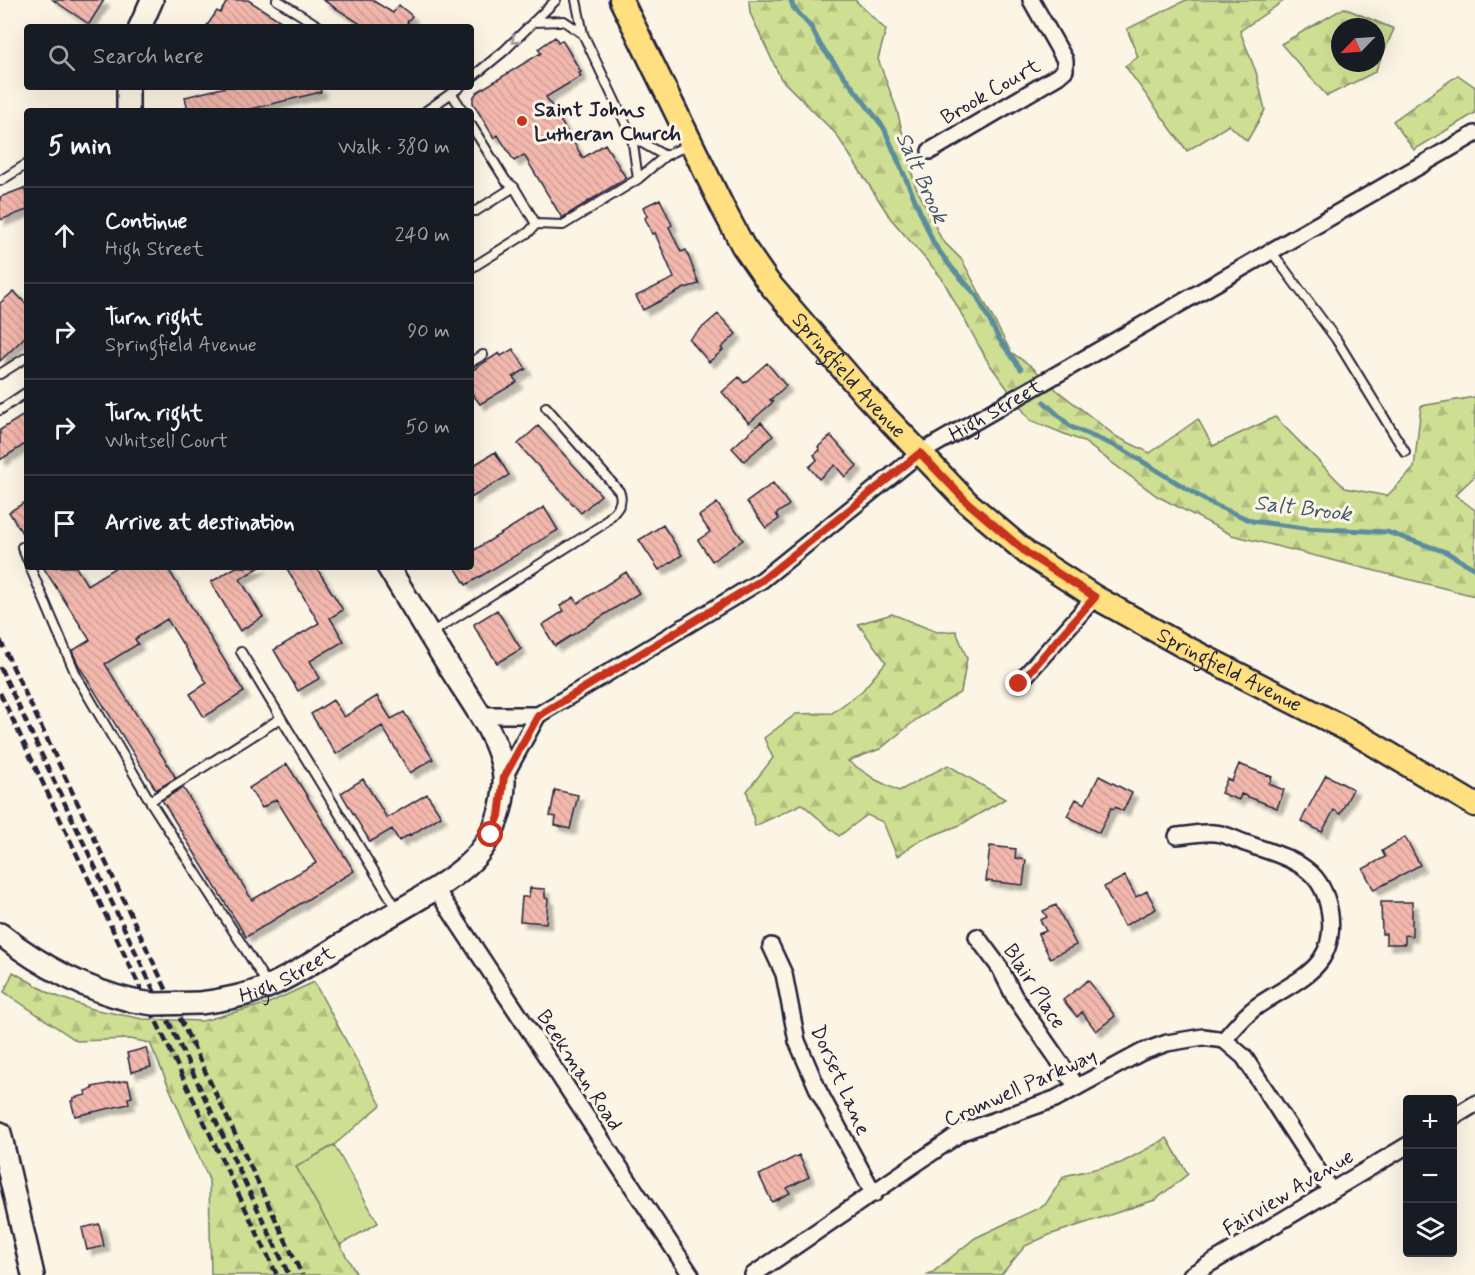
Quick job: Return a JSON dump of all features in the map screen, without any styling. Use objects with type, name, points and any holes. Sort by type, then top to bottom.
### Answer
[{"type":"main road","name":"Springfield Avenue","points":[[621,0],[734,229],[768,282],[866,396],[967,502],[1028,554],[1095,597],[1183,646],[1359,735],[1472,798]]},
{"type":"street","points":[[141,24],[152,0]]},
{"type":"street","name":"Brook Court","points":[[930,150],[1065,70],[1065,60],[1031,0]]},
{"type":"street","points":[[128,90],[128,108]]},
{"type":"street","name":"High Street","points":[[504,777],[538,716],[762,580],[920,453],[1475,134]]},
{"type":"street","name":"High Street","points":[[0,934],[56,973],[99,992],[154,1004],[200,1003],[230,998],[268,986],[435,888],[478,855],[491,835],[499,816],[504,777],[500,758],[479,715],[390,570]]},
{"type":"street","points":[[1019,684],[1095,597]]},
{"type":"street","points":[[479,715],[538,716]]},
{"type":"street","points":[[1177,836],[1215,833],[1294,862],[1308,870],[1326,896],[1330,912],[1328,943],[1323,958],[1314,969],[1255,1008],[1224,1040],[1244,1057],[1262,1081],[1331,1191]]},
{"type":"street","name":"Beekman Road","points":[[435,888],[691,1275]]},
{"type":"street","name":"Blair Place","points":[[977,937],[1000,968],[1014,996],[1077,1087]]},
{"type":"street","name":"Dorset Lane","points":[[771,946],[784,974],[797,1041],[819,1092],[874,1194]]},
{"type":"street","name":"Cromwell Parkway","points":[[753,1275],[963,1132],[1039,1105],[1142,1052],[1167,1043],[1203,1037],[1224,1040]]},
{"type":"street","points":[[1457,1115],[1475,1104]]},
{"type":"street","points":[[1,1142],[33,1275]]},
{"type":"street","name":"Fairview Avenue","points":[[1191,1275],[1403,1147]]},
{"type":"lane","points":[[277,0],[315,24]]},
{"type":"lane","points":[[474,76],[504,51],[556,0]]},
{"type":"lane","points":[[576,0],[583,34],[632,137],[638,179]]},
{"type":"lane","points":[[533,22],[564,21],[583,34]]},
{"type":"lane","points":[[431,108],[457,90]]},
{"type":"lane","points":[[452,94],[461,108]]},
{"type":"lane","points":[[474,129],[536,224]]},
{"type":"lane","points":[[632,137],[665,156]]},
{"type":"lane","points":[[474,266],[529,231],[536,224],[562,225],[638,179],[665,156],[692,143]]},
{"type":"lane","points":[[0,181],[24,167]]},
{"type":"lane","points":[[474,211],[514,187]]},
{"type":"lane","points":[[1271,251],[1336,339],[1405,452]]},
{"type":"lane","points":[[474,360],[483,355]]},
{"type":"lane","points":[[0,374],[24,359]]},
{"type":"lane","points":[[0,410],[24,394]]},
{"type":"lane","points":[[429,634],[602,525],[621,504],[622,497],[619,491],[546,407]]},
{"type":"lane","points":[[22,547],[24,552]]},
{"type":"lane","points":[[31,570],[73,670],[150,801],[268,986]]},
{"type":"lane","points":[[241,652],[398,910]]},
{"type":"lane","points":[[150,801],[281,718]]},
{"type":"green space","points":[[749,0],[855,0],[886,30],[878,59],[897,110],[915,185],[942,240],[962,260],[1011,352],[1117,437],[1150,453],[1198,419],[1213,446],[1275,417],[1345,488],[1387,496],[1414,468],[1421,406],[1475,397],[1475,476],[1455,495],[1475,510],[1475,596],[1232,535],[1157,496],[1084,442],[1030,420],[988,362],[941,277],[891,219],[836,134],[781,79],[750,13]]},
{"type":"green space","points":[[1186,0],[1285,0],[1240,31],[1256,72],[1265,110],[1247,141],[1229,125],[1187,151],[1125,66],[1138,57],[1127,29]]},
{"type":"green space","points":[[1344,8],[1368,18],[1331,18],[1331,72],[1375,72],[1327,96],[1281,44]]},
{"type":"green space","points":[[1385,25],[1394,29],[1385,49]]},
{"type":"green space","points":[[1458,75],[1475,87],[1475,113],[1414,150],[1393,121]]},
{"type":"green space","points":[[892,614],[937,632],[956,631],[967,658],[961,692],[917,719],[880,749],[848,761],[876,780],[899,791],[948,765],[1005,799],[960,825],[921,840],[897,856],[883,822],[867,815],[839,836],[802,804],[755,826],[747,791],[773,758],[764,738],[796,714],[832,713],[862,691],[886,662],[858,624]]},
{"type":"green space","points":[[13,972],[51,994],[92,1009],[143,1019],[202,1021],[269,1003],[314,982],[381,1105],[334,1145],[296,1167],[357,1275],[211,1275],[209,1180],[150,1043],[130,1039],[77,1041],[4,992]]},
{"type":"green space","points":[[1167,1138],[1188,1174],[1155,1200],[1049,1235],[1025,1246],[1001,1275],[926,1275],[933,1272],[975,1238],[1045,1205],[1064,1176],[1121,1163]]},
{"type":"green space","points":[[334,1145],[378,1223],[340,1245],[296,1167]]},
{"type":"building","points":[[53,0],[104,0],[89,24]]},
{"type":"building","points":[[228,0],[248,0],[285,24],[208,24],[217,11],[220,13]]},
{"type":"building","points":[[323,0],[372,0],[393,13],[399,5],[412,16],[407,22],[410,24],[360,24]]},
{"type":"building","name":"Saint Johns Lutheran Church","points":[[555,37],[558,42],[562,40],[581,72],[579,73],[581,76],[546,97],[583,158],[605,144],[626,178],[562,218],[524,155],[514,161],[498,135],[494,138],[473,103],[477,92],[541,53],[538,49]]},
{"type":"building","points":[[214,90],[321,90],[321,92],[255,108],[187,108],[185,97]]},
{"type":"building","points":[[24,188],[24,211],[0,220],[0,197]]},
{"type":"building","points":[[660,199],[672,225],[669,227],[681,252],[686,250],[699,284],[685,288],[643,310],[636,296],[674,278],[655,233],[652,234],[645,218],[647,216],[643,207]]},
{"type":"building","points":[[14,291],[24,302],[24,338],[0,361],[0,303]]},
{"type":"building","points":[[718,314],[736,334],[709,362],[689,339]]},
{"type":"building","points":[[513,349],[526,369],[513,377],[517,382],[480,404],[474,396],[474,369],[499,353],[501,356]]},
{"type":"building","points":[[767,363],[786,386],[770,400],[773,402],[749,423],[722,392],[739,377],[744,383]]},
{"type":"building","points":[[24,415],[24,445],[0,460],[0,430]]},
{"type":"building","points":[[761,422],[773,436],[744,461],[732,448]]},
{"type":"building","points":[[538,426],[601,495],[581,513],[518,444]]},
{"type":"building","points":[[831,436],[857,466],[845,477],[835,465],[819,479],[809,467],[817,460],[814,455],[820,450],[818,447]]},
{"type":"building","points":[[495,452],[509,475],[474,496],[474,465]]},
{"type":"building","points":[[773,483],[789,505],[776,514],[779,519],[766,528],[747,502]]},
{"type":"building","points":[[24,503],[24,536],[9,512]]},
{"type":"building","points":[[717,503],[743,540],[712,561],[698,540],[710,532],[699,516]]},
{"type":"building","points":[[544,507],[558,530],[466,585],[457,570],[474,570],[474,550]]},
{"type":"building","points":[[663,525],[682,555],[659,570],[639,540]]},
{"type":"building","points":[[45,570],[78,570],[87,585],[111,570],[169,570],[244,692],[204,717],[190,694],[207,683],[167,619],[135,639],[138,644],[105,664],[176,778],[156,790],[72,651],[90,640]]},
{"type":"building","points":[[231,570],[255,570],[240,579],[263,617],[240,631],[211,582]]},
{"type":"building","points":[[288,570],[318,570],[343,610],[330,618],[344,641],[310,661],[320,678],[298,691],[274,650],[319,623]]},
{"type":"building","points":[[626,572],[639,593],[555,646],[542,625],[564,611],[560,606],[574,597],[578,603]]},
{"type":"building","points":[[497,610],[521,649],[497,663],[474,624]]},
{"type":"building","points":[[377,696],[391,719],[404,712],[433,759],[410,773],[382,726],[336,754],[311,714],[333,700],[344,717]]},
{"type":"building","points":[[287,764],[354,871],[246,937],[162,800],[184,789],[252,900],[316,863],[276,799],[262,808],[249,788]]},
{"type":"building","points":[[1239,764],[1272,777],[1269,784],[1284,790],[1277,808],[1241,794],[1239,800],[1221,793],[1227,779],[1232,781]]},
{"type":"building","points":[[1326,775],[1353,789],[1340,814],[1334,810],[1322,832],[1301,821]]},
{"type":"building","points":[[1099,776],[1132,793],[1123,811],[1115,807],[1111,808],[1099,833],[1067,816],[1076,799],[1085,804]]},
{"type":"building","points":[[363,779],[387,818],[427,794],[441,816],[399,841],[392,829],[370,842],[341,793]]},
{"type":"building","points":[[555,790],[578,795],[570,829],[555,825],[556,817],[550,816]]},
{"type":"building","points":[[1405,837],[1420,865],[1374,890],[1363,869],[1385,857],[1382,851]]},
{"type":"building","points":[[990,846],[1016,849],[1015,858],[1026,860],[1023,885],[986,881]]},
{"type":"building","points":[[1125,876],[1136,897],[1147,891],[1156,909],[1124,926],[1104,887]]},
{"type":"building","points":[[530,888],[545,889],[545,898],[548,899],[546,923],[520,921],[522,897],[529,897]]},
{"type":"building","points":[[1381,902],[1412,902],[1412,936],[1405,935],[1405,944],[1386,944],[1386,934],[1382,934]]},
{"type":"building","points":[[1056,905],[1076,945],[1050,958],[1038,934],[1046,931],[1040,920],[1047,917],[1043,911]]},
{"type":"building","points":[[1088,980],[1115,1016],[1096,1031],[1082,1012],[1077,1017],[1063,1000]]},
{"type":"building","points":[[146,1048],[151,1067],[131,1072],[127,1053]]},
{"type":"building","points":[[128,1080],[132,1097],[128,1098],[129,1104],[75,1116],[71,1101],[74,1101],[73,1098],[86,1095],[85,1091],[93,1089],[92,1087]]},
{"type":"building","points":[[799,1155],[809,1177],[787,1188],[790,1193],[772,1202],[759,1175]]},
{"type":"building","points":[[99,1224],[104,1246],[87,1250],[82,1228]]},
{"type":"waterway","name":"Salt Brook","points":[[791,0],[793,7],[811,27],[821,46],[884,128],[934,244],[977,296],[999,339],[1021,369]]},
{"type":"waterway","name":"Salt Brook","points":[[1044,402],[1071,427],[1122,449],[1210,503],[1252,521],[1304,528],[1387,532],[1446,552],[1475,569]]},
{"type":"railway","points":[[0,640],[302,1275]]},
{"type":"railway","points":[[0,667],[289,1275]]},
{"type":"railway","points":[[0,693],[277,1275]]},
{"type":"place","name":"Saint Johns Lutheran Church","points":[[522,121]]},
{"type":"route","points":[[491,835],[499,816],[504,777],[538,716],[762,580],[920,453],[967,502],[1028,554],[1095,597],[1019,684]]}]
